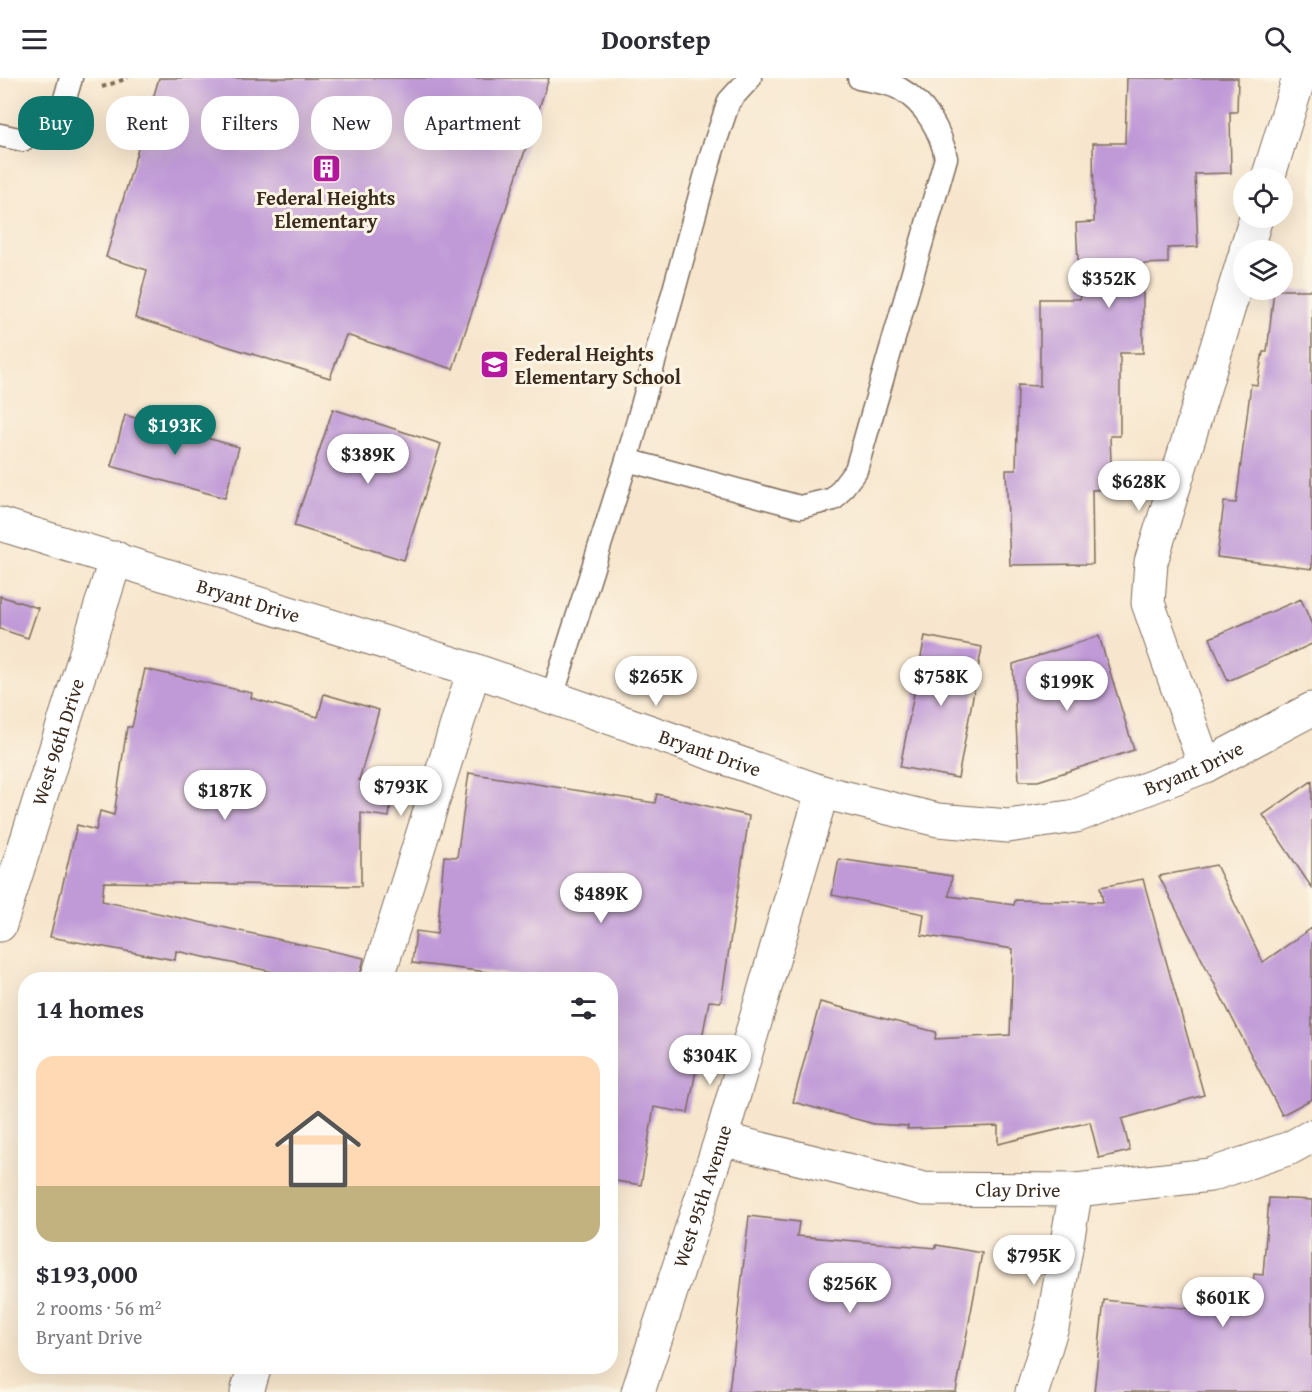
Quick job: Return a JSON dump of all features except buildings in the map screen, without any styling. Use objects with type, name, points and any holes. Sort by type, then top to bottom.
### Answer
[{"type":"street","points":[[1271,168],[1299,78]]},
{"type":"street","points":[[1205,766],[1148,603],[1151,562],[1233,294]]},
{"type":"street","name":"Bryant Drive","points":[[0,524],[474,670],[822,792],[938,820],[1008,826],[1076,816],[1205,766],[1312,709]]},
{"type":"street","name":"West 96th Drive","points":[[0,925],[116,558]]},
{"type":"street","points":[[380,972],[474,670]]},
{"type":"street","name":"West 95th Avenue","points":[[638,1392],[721,1138],[822,792]]},
{"type":"street","name":"Clay Drive","points":[[721,1138],[924,1189],[1076,1190],[1209,1175],[1290,1148],[1312,1136]]},
{"type":"street","points":[[1032,1392],[1053,1323],[1076,1190]]},
{"type":"street","points":[[247,1392],[253,1374]]},
{"type":"lane","points":[[0,135],[22,140],[61,112],[71,78]]},
{"type":"lane","points":[[552,697],[627,460],[712,152],[729,101],[750,78]]},
{"type":"lane","points":[[627,460],[800,507],[834,499],[856,470],[946,158],[942,136],[920,105],[899,88],[859,78]]},
{"type":"path","points":[[98,88],[128,78]]},
{"type":"place","name":"Federal Heights Elementary","points":[[326,168]]},
{"type":"place","name":"Federal Heights Elementary School","points":[[494,365]]}]
